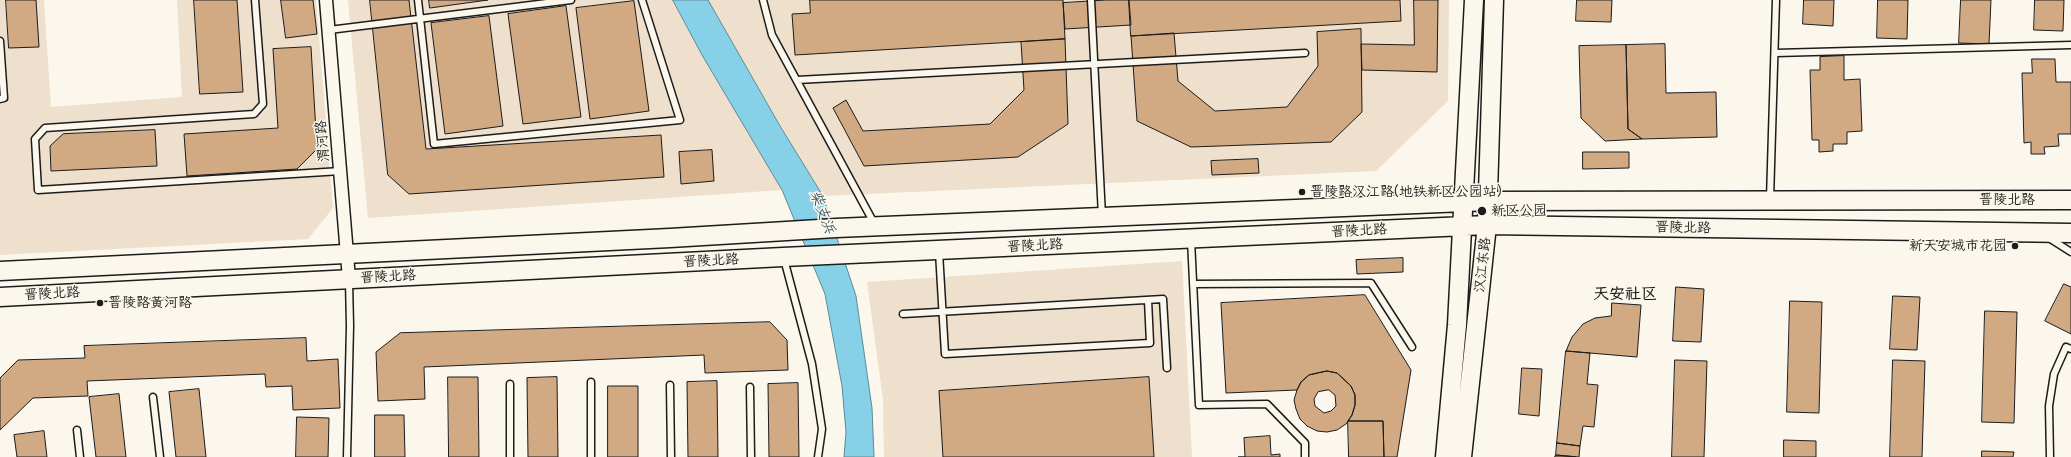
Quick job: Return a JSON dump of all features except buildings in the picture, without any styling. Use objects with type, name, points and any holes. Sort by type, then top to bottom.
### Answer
[{"type":"main road","name":"汉江东路","points":[[1445,457],[1457,325],[1474,0]]},
{"type":"main road","name":"汉江东路","points":[[1462,457],[1489,201],[1494,0]]},
{"type":"main road","name":"晋陵北路","points":[[0,271],[876,226],[1489,201],[2071,200]]},
{"type":"main road","name":"晋陵北路","points":[[0,297],[783,257],[1487,225],[2071,233]]},
{"type":"street","name":"渭河路","points":[[326,0],[349,279]]},
{"type":"lane","points":[[255,0],[263,104],[254,114],[45,128],[35,139],[38,190],[341,171]]},
{"type":"lane","points":[[418,0],[434,144],[680,120],[642,0]]},
{"type":"lane","points":[[328,30],[571,0]]},
{"type":"lane","points":[[763,0],[772,35],[876,226]]},
{"type":"lane","points":[[1091,0],[1102,217]]},
{"type":"lane","points":[[1770,200],[1776,53],[1776,0]]},
{"type":"lane","points":[[0,41],[4,98],[0,99]]},
{"type":"lane","points":[[1776,53],[2071,44]]},
{"type":"lane","points":[[797,80],[1305,53]]},
{"type":"lane","points":[[2041,233],[2071,252]]},
{"type":"lane","points":[[1191,239],[1199,405],[1268,404],[1305,443],[1305,457]]},
{"type":"lane","points":[[939,250],[945,354],[1150,343],[1148,300]]},
{"type":"lane","points":[[783,257],[812,364],[822,429],[818,457]]},
{"type":"lane","points":[[347,457],[350,326],[349,279]]},
{"type":"lane","points":[[1193,284],[1371,283],[1412,347]]},
{"type":"lane","points":[[903,314],[1163,299],[1167,368]]},
{"type":"lane","points":[[2050,457],[2049,406],[2054,374],[2066,347],[2071,349]]},
{"type":"lane","points":[[591,382],[591,457]]},
{"type":"lane","points":[[510,384],[510,457]]},
{"type":"lane","points":[[670,385],[670,457]]},
{"type":"lane","points":[[750,387],[751,457]]},
{"type":"lane","points":[[153,397],[160,457]]},
{"type":"lane","points":[[77,430],[80,457]]},
{"type":"shaded area","points":[[0,0],[44,0],[51,107],[182,97],[177,0],[316,0],[333,208],[308,239],[0,255]]},
{"type":"shaded area","points":[[348,0],[673,0],[702,55],[782,190],[368,218]]},
{"type":"shaded area","points":[[708,0],[1449,0],[1448,101],[1376,171],[823,196],[780,126]]},
{"type":"shaded area","points":[[1182,261],[1192,457],[884,457],[883,400],[867,282]]},
{"type":"water","name":"柴支浜","points":[[673,0],[708,0],[780,126],[823,196],[856,296],[872,408],[874,457],[844,457],[846,432],[842,386],[825,294],[782,190],[702,55]]},
{"type":"place","name":"晋陵路汉江路(地铁新区公园站)","points":[[1302,192]]},
{"type":"place","name":"新区公园","points":[[1482,211]]},
{"type":"place","name":"新天安城市花园","points":[[2015,246]]},
{"type":"place","name":"晋陵路黄河路","points":[[100,303]]},
{"type":"district","name":"天安社区","points":[[1625,295]]}]
